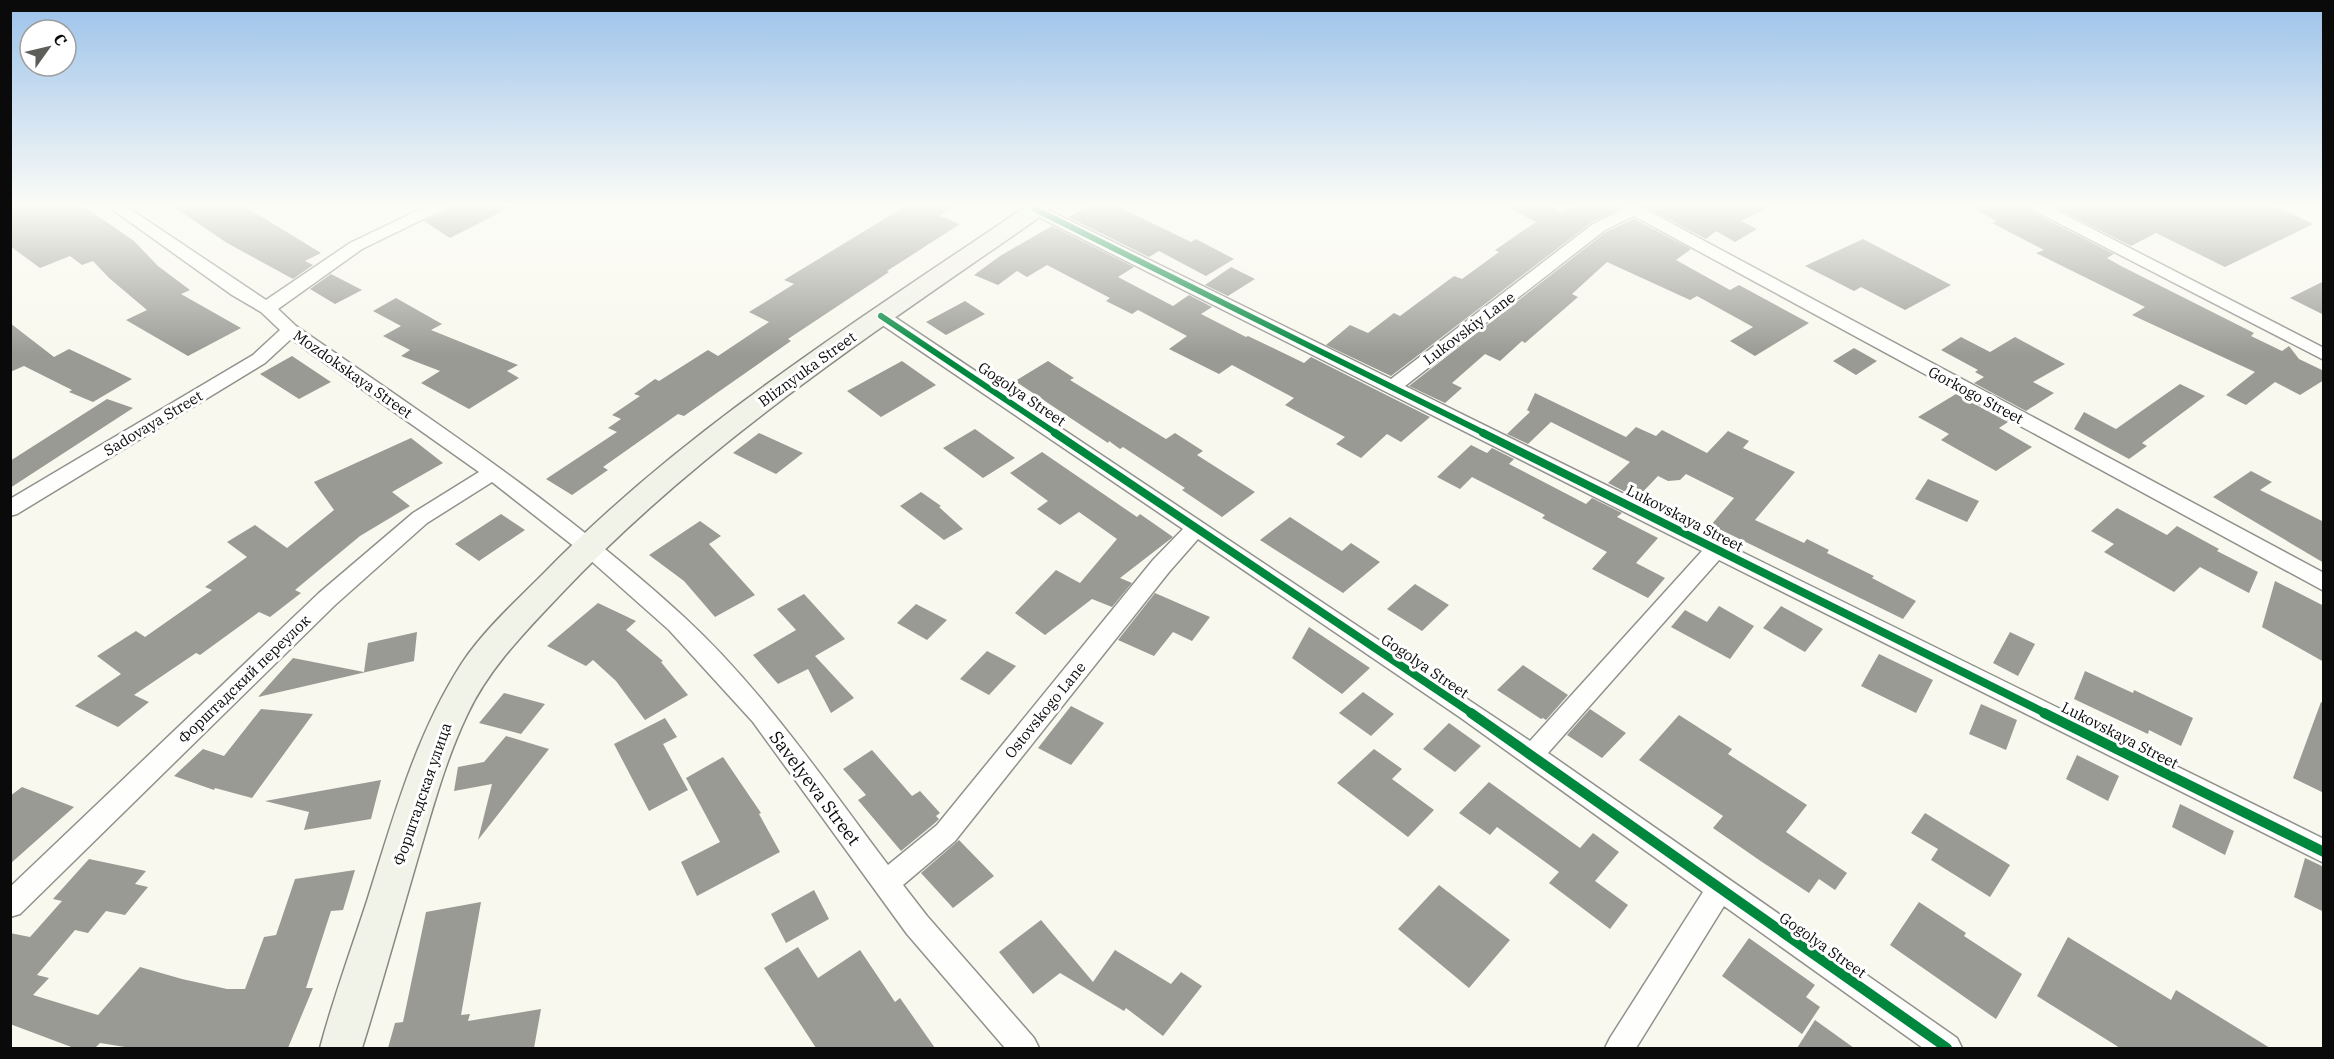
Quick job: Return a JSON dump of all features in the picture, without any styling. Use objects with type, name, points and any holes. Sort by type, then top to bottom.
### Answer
[{"type":"street","name":"Mozdokskaya Street","points":[[188,256],[267,308],[290,330],[493,472],[588,546]]},
{"type":"street","points":[[267,308],[341,256]]},
{"type":"street","name":"Bliznyuka Street","points":[[588,546],[662,480],[796,375],[967,256]]},
{"type":"street","name":"Lukovskaya Street","points":[[1133,256],[2324,852]]},
{"type":"street","name":"Lukovskiy Lane","points":[[1392,387],[1561,256]]},
{"type":"street","name":"Gorkogo Street","points":[[1721,256],[2324,583]]},
{"type":"street","points":[[2134,256],[2324,355]]},
{"type":"street","name":"Gogolya Street","points":[[881,316],[1531,756],[1947,1048]]},
{"type":"street","name":"Sadovaya Street","points":[[10,509],[259,359],[290,330]]},
{"type":"street","name":"Форштадский переулок","points":[[10,905],[327,599],[420,518],[493,472]]},
{"type":"street","name":"Ostovskogo Lane","points":[[885,882],[946,833],[1161,567],[1196,528]]},
{"type":"street","name":"Savelyeva Street","points":[[588,546],[677,624],[761,715],[917,925],[1024,1048]]},
{"type":"street","name":"Форштадская улица","points":[[340,1048],[423,780],[451,711],[476,669],[502,636],[588,546]]},
{"type":"street","points":[[1531,756],[1716,549]]},
{"type":"street","points":[[1620,1048],[1720,889]]},
{"type":"building","points":[[24,256],[69,256],[40,268]]},
{"type":"building","points":[[71,256],[149,256],[190,290],[181,294],[241,328],[188,356],[126,320],[147,310],[109,278],[93,261],[82,265]]},
{"type":"building","points":[[252,256],[314,256],[305,261],[313,265],[293,279]]},
{"type":"building","points":[[823,256],[910,256],[788,339],[791,341],[684,416],[678,414],[603,467],[608,470],[572,495],[546,479],[617,432],[608,428],[621,419],[612,415],[640,396],[634,394],[655,379],[659,381],[708,350],[718,356],[769,322],[749,312],[794,284],[784,280]]},
{"type":"building","points":[[999,256],[1113,256],[1134,267],[1118,277],[1173,306],[1189,295],[1212,307],[1201,314],[1246,337],[1304,363],[1311,357],[1430,417],[1401,442],[1387,434],[1361,458],[1336,444],[1345,437],[1285,405],[1294,398],[1232,365],[1219,374],[1169,349],[1187,336],[1138,310],[1132,314],[1106,301],[1110,298],[1047,265],[1027,277],[1017,271],[998,285],[974,275]]},
{"type":"building","points":[[1169,256],[1229,256],[1234,259],[1206,276]]},
{"type":"building","points":[[1493,256],[1547,256],[1391,376],[1326,345],[1350,325],[1368,333],[1394,313],[1400,316],[1454,276],[1462,279]]},
{"type":"building","points":[[1575,256],[1681,256],[1676,260],[1730,290],[1739,285],[1809,323],[1755,356],[1730,341],[1753,327],[1697,296],[1690,300],[1607,262],[1572,294],[1578,297],[1525,343],[1522,341],[1500,361],[1485,354],[1452,383],[1462,388],[1445,403],[1409,386]]},
{"type":"building","points":[[1826,256],[1896,256],[1951,285],[1905,310],[1861,287],[1854,291],[1805,266]]},
{"type":"building","points":[[2043,256],[2110,256],[2107,258],[2121,266],[2254,333],[2251,336],[2282,351],[2289,346],[2299,359],[2324,371],[2324,380],[2300,395],[2275,382],[2246,405],[2226,395],[2255,372],[2132,315],[2145,307]]},
{"type":"building","points":[[2204,256],[2247,256],[2225,267]]},
{"type":"building","points":[[1231,267],[1255,279],[1228,296],[1205,285]]},
{"type":"building","points":[[331,274],[362,290],[335,304],[310,289]]},
{"type":"building","points":[[2324,281],[2324,315],[2290,298]]},
{"type":"building","points":[[396,298],[442,324],[431,330],[518,365],[507,371],[519,378],[469,409],[421,383],[440,371],[401,356],[410,350],[383,336],[401,326],[373,311]]},
{"type":"building","points":[[965,301],[985,314],[946,335],[926,322]]},
{"type":"building","points":[[10,323],[54,357],[69,349],[132,379],[93,402],[69,392],[72,390],[24,366],[10,372]]},
{"type":"building","points":[[1961,337],[1990,352],[2015,337],[2065,364],[2033,382],[2054,393],[2026,411],[1974,383],[1984,377],[1975,372],[1978,370],[1941,350]]},
{"type":"building","points":[[1854,348],[1877,361],[1856,375],[1833,361]]},
{"type":"building","points":[[292,356],[331,382],[299,399],[260,374]]},
{"type":"building","points":[[902,361],[936,385],[881,417],[847,391]]},
{"type":"building","points":[[1048,361],[1074,378],[1070,380],[1166,439],[1175,433],[1203,451],[1197,455],[1255,492],[1222,517],[1182,490],[1185,488],[1123,447],[1120,449],[1109,441],[1108,443],[1015,381]]},
{"type":"building","points":[[2180,384],[2205,396],[2142,443],[2147,446],[2129,459],[2074,429],[2084,412],[2116,429]]},
{"type":"building","points":[[1535,393],[1626,437],[1636,427],[1656,436],[1662,430],[1707,453],[1728,431],[1749,441],[1743,448],[1795,472],[1755,520],[1804,543],[1807,539],[1829,550],[1827,553],[1874,576],[1872,578],[1916,601],[1903,619],[1711,525],[1734,498],[1686,474],[1680,480],[1668,481],[1658,476],[1637,498],[1608,483],[1630,462],[1551,422],[1528,444],[1507,434],[1530,412],[1527,410]]},
{"type":"building","points":[[1956,394],[2008,422],[1999,428],[2032,447],[1996,471],[1941,440],[1949,434],[1918,417]]},
{"type":"building","points":[[107,399],[133,408],[10,488],[10,461]]},
{"type":"building","points":[[975,429],[1015,458],[983,478],[943,448]]},
{"type":"building","points":[[759,433],[803,453],[776,474],[733,453]]},
{"type":"building","points":[[411,438],[443,463],[392,492],[410,506],[360,536],[295,590],[301,593],[270,617],[259,612],[200,655],[196,653],[134,695],[149,702],[118,727],[75,706],[121,674],[97,656],[136,631],[145,637],[212,590],[205,587],[247,557],[227,542],[255,525],[287,548],[334,510],[314,482]]},
{"type":"building","points":[[1471,445],[1487,453],[1492,448],[1514,459],[1509,464],[1586,504],[1592,498],[1622,513],[1617,517],[1658,538],[1636,563],[1665,578],[1648,598],[1592,569],[1607,552],[1542,518],[1545,515],[1472,477],[1460,489],[1437,477]]},
{"type":"building","points":[[1042,452],[1137,517],[1140,514],[1173,537],[1120,578],[1132,583],[1112,607],[1092,599],[1045,635],[1015,613],[1056,570],[1080,583],[1117,539],[1079,512],[1060,525],[1037,509],[1048,501],[1010,473]]},
{"type":"building","points":[[2251,471],[2272,482],[2260,490],[2324,522],[2324,563],[2213,497]]},
{"type":"building","points":[[1928,479],[1979,501],[1967,522],[1915,499]]},
{"type":"building","points":[[921,492],[941,506],[939,507],[963,529],[944,540],[900,506]]},
{"type":"building","points":[[2117,508],[2167,535],[2177,526],[2219,549],[2217,551],[2258,572],[2249,593],[2200,567],[2174,592],[2104,552],[2114,544],[2091,531]]},
{"type":"building","points":[[501,514],[525,530],[479,561],[455,544]]},
{"type":"building","points":[[1290,517],[1342,551],[1351,543],[1380,562],[1343,593],[1260,540]]},
{"type":"building","points":[[700,521],[721,536],[709,544],[755,595],[715,617],[684,581],[649,555]]},
{"type":"building","points":[[2275,581],[2324,606],[2324,662],[2262,627]]},
{"type":"building","points":[[1415,584],[1449,605],[1422,631],[1387,609]]},
{"type":"building","points":[[1155,593],[1210,617],[1192,641],[1173,632],[1154,656],[1118,640]]},
{"type":"building","points":[[804,594],[845,639],[815,656],[854,698],[831,713],[808,669],[778,684],[753,655],[796,630],[777,609]]},
{"type":"building","points":[[598,603],[636,621],[626,630],[663,661],[661,662],[688,695],[645,720],[616,681],[593,660],[586,666],[547,646]]},
{"type":"building","points":[[916,604],[947,620],[927,640],[897,623]]},
{"type":"building","points":[[1719,606],[1754,626],[1730,659],[1671,627],[1685,610],[1707,622]]},
{"type":"building","points":[[1781,606],[1823,629],[1805,652],[1763,628]]},
{"type":"building","points":[[1309,627],[1370,668],[1342,694],[1292,658]]},
{"type":"building","points":[[417,632],[414,661],[258,697],[293,658],[364,672],[368,643]]},
{"type":"building","points":[[2010,632],[2035,644],[2018,676],[1993,663]]},
{"type":"building","points":[[987,651],[1016,666],[989,695],[960,679]]},
{"type":"building","points":[[1879,654],[1933,680],[1916,713],[1861,686]]},
{"type":"building","points":[[1523,665],[1568,695],[1546,720],[1497,690]]},
{"type":"building","points":[[2085,671],[2133,693],[2134,690],[2193,718],[2181,746],[2149,730],[2148,734],[2074,699]]},
{"type":"building","points":[[1363,692],[1394,714],[1371,736],[1339,713]]},
{"type":"building","points":[[504,693],[545,704],[521,734],[479,723]]},
{"type":"building","points":[[2321,702],[2324,703],[2324,793],[2293,778]]},
{"type":"building","points":[[1981,704],[2017,720],[2006,750],[1969,734]]},
{"type":"building","points":[[1071,706],[1104,723],[1071,765],[1038,748]]},
{"type":"building","points":[[261,709],[313,714],[252,798],[215,788],[214,790],[174,776],[203,749],[224,756]]},
{"type":"building","points":[[1590,709],[1626,733],[1602,758],[1567,735]]},
{"type":"building","points":[[1679,715],[1732,749],[1728,754],[1807,805],[1786,832],[1847,873],[1835,890],[1819,879],[1809,893],[1762,862],[1713,828],[1723,816],[1639,760]]},
{"type":"building","points":[[665,718],[677,737],[663,744],[688,790],[649,811],[614,744]]},
{"type":"building","points":[[1449,723],[1481,746],[1455,772],[1423,749]]},
{"type":"building","points":[[506,736],[549,749],[478,840],[492,784],[454,791],[458,767],[484,762]]},
{"type":"building","points":[[1374,749],[1402,769],[1392,779],[1434,810],[1408,837],[1337,783]]},
{"type":"building","points":[[872,750],[912,796],[920,791],[940,813],[936,816],[939,819],[935,823],[901,851],[858,800],[866,795],[843,769]]},
{"type":"building","points":[[2077,755],[2119,776],[2108,801],[2066,779]]},
{"type":"building","points":[[723,757],[761,813],[759,814],[780,852],[697,896],[681,862],[720,842],[686,778]]},
{"type":"building","points":[[381,780],[371,819],[304,830],[309,812],[265,801]]},
{"type":"building","points":[[1489,782],[1580,848],[1593,833],[1619,852],[1595,881],[1628,905],[1610,929],[1549,883],[1559,872],[1497,827],[1490,835],[1459,813]]},
{"type":"building","points":[[22,787],[74,807],[10,864],[10,796]]},
{"type":"building","points":[[2180,804],[2234,831],[2225,855],[2172,827]]},
{"type":"building","points":[[1925,813],[2010,865],[1990,897],[1931,860],[1938,849],[1911,833]]},
{"type":"building","points":[[959,840],[994,876],[953,908],[921,873]]},
{"type":"building","points":[[2305,858],[2324,867],[2324,912],[2294,897]]},
{"type":"building","points":[[89,859],[146,871],[135,884],[148,887],[125,915],[106,911],[88,933],[75,930],[37,975],[49,978],[33,995],[98,1015],[140,967],[227,989],[245,989],[264,937],[276,935],[295,879],[355,870],[343,910],[331,911],[306,988],[313,988],[288,1048],[131,1048],[100,1043],[95,1048],[74,1048],[10,1024],[10,933],[30,937],[62,901],[53,899]]},
{"type":"building","points":[[1439,885],[1510,940],[1469,988],[1398,929]]},
{"type":"building","points":[[814,890],[829,919],[786,943],[771,914]]},
{"type":"building","points":[[481,902],[461,1015],[470,1014],[468,1021],[541,1009],[534,1048],[388,1048],[395,1023],[403,1022],[426,912]]},
{"type":"building","points":[[1919,902],[1966,933],[1964,936],[2022,974],[1996,1019],[1890,945]]},
{"type":"building","points":[[1041,920],[1093,982],[1115,950],[1171,984],[1181,972],[1202,986],[1163,1036],[1126,1008],[1124,1011],[1060,973],[1033,994],[999,952]]},
{"type":"building","points":[[2068,937],[2171,1000],[2176,990],[2270,1048],[2120,1048],[2037,996]]},
{"type":"building","points":[[1749,938],[1815,985],[1806,997],[1820,1007],[1802,1034],[1722,976]]},
{"type":"building","points":[[798,947],[818,978],[860,950],[895,1002],[900,998],[935,1048],[816,1048],[764,968]]},
{"type":"building","points":[[1815,1020],[1854,1048],[1797,1048]]},
{"type":"cycle path","points":[[1130,256],[2324,852]]},
{"type":"cycle path","points":[[881,316],[1469,711],[1947,1048]]}]
